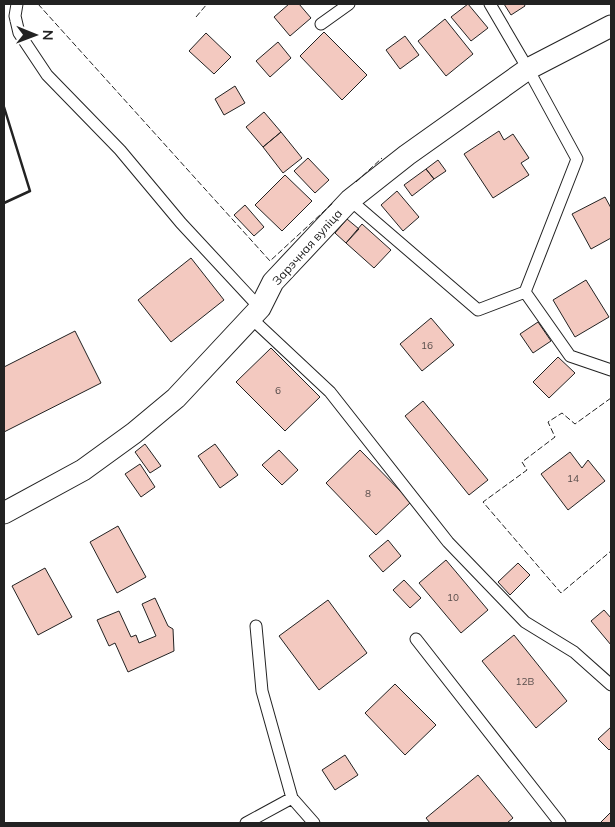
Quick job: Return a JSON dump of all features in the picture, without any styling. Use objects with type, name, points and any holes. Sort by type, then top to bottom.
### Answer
[{"type":"street","name":"Зарэчная вуліца","points":[[4,512],[83,470],[134,433],[176,398],[255,313],[273,282],[350,200],[407,155],[528,69],[611,26]]},
{"type":"lane","points":[[16,4],[15,16],[19,33],[47,75],[120,150],[255,313],[330,392],[448,542],[525,622],[574,652],[611,685]]},
{"type":"lane","points":[[321,24],[349,4]]},
{"type":"lane","points":[[350,200],[478,310],[526,292],[577,160],[528,69],[490,4]]},
{"type":"lane","points":[[526,292],[570,356],[611,370]]},
{"type":"lane","points":[[256,626],[262,691],[292,798],[314,823]]},
{"type":"lane","points":[[416,639],[560,823]]},
{"type":"lane","points":[[246,823],[292,798]]},
{"type":"building","points":[[289,4],[299,4],[311,18],[290,36],[274,17]]},
{"type":"building","points":[[468,4],[488,28],[471,41],[451,17]]},
{"type":"building","points":[[504,4],[524,4],[525,6],[511,15]]},
{"type":"building","points":[[445,19],[473,54],[446,76],[418,41]]},
{"type":"building","points":[[324,32],[367,75],[342,100],[300,56]]},
{"type":"building","points":[[206,33],[231,57],[214,74],[189,51]]},
{"type":"building","points":[[405,36],[419,55],[400,69],[386,50]]},
{"type":"building","points":[[278,42],[291,58],[270,77],[256,61]]},
{"type":"building","points":[[235,86],[245,103],[224,115],[215,99]]},
{"type":"building","points":[[264,112],[281,132],[263,147],[246,127]]},
{"type":"building","points":[[499,131],[504,140],[513,134],[529,158],[521,163],[529,175],[493,198],[464,154]]},
{"type":"building","points":[[281,132],[302,158],[283,173],[263,147]]},
{"type":"building","points":[[308,158],[329,180],[315,193],[294,171]]},
{"type":"building","points":[[438,160],[446,171],[434,179],[426,169]]},
{"type":"building","points":[[426,169],[434,179],[412,196],[404,185]]},
{"type":"building","points":[[285,175],[312,201],[282,231],[255,205]]},
{"type":"building","points":[[397,191],[419,217],[403,231],[381,205]]},
{"type":"building","points":[[605,197],[611,208],[611,238],[591,249],[572,214]]},
{"type":"building","points":[[245,205],[264,227],[254,236],[234,215]]},
{"type":"building","points":[[347,219],[359,229],[346,243],[335,233]]},
{"type":"building","points":[[362,224],[391,250],[374,268],[346,243]]},
{"type":"building","points":[[191,258],[224,300],[171,342],[138,300]]},
{"type":"building","points":[[586,280],[609,317],[575,337],[553,300]]},
{"type":"building","points":[[431,318],[454,345],[422,371],[400,344]]},
{"type":"building","points":[[538,322],[551,341],[533,353],[520,334]]},
{"type":"building","points":[[75,331],[101,383],[4,432],[4,367]]},
{"type":"building","points":[[271,348],[320,397],[285,431],[236,382]]},
{"type":"building","points":[[558,357],[575,373],[549,398],[533,382]]},
{"type":"building","points":[[423,401],[488,480],[469,495],[405,416]]},
{"type":"building","points":[[145,444],[161,466],[150,473],[135,452]]},
{"type":"building","points":[[215,444],[238,475],[220,488],[198,456]]},
{"type":"building","points":[[279,450],[298,470],[282,485],[262,465]]},
{"type":"building","points":[[360,450],[411,502],[376,535],[326,483]]},
{"type":"building","points":[[570,452],[582,468],[588,460],[605,481],[568,510],[541,474]]},
{"type":"building","points":[[140,464],[155,487],[141,497],[125,474]]},
{"type":"building","points":[[118,526],[146,577],[117,593],[90,542]]},
{"type":"building","points":[[388,540],[401,556],[383,572],[369,556]]},
{"type":"building","points":[[446,560],[488,610],[461,633],[419,583]]},
{"type":"building","points":[[518,563],[530,575],[510,595],[498,582]]},
{"type":"building","points":[[45,568],[72,617],[38,635],[12,586]]},
{"type":"building","points":[[404,580],[421,598],[410,608],[393,590]]},
{"type":"building","points":[[155,598],[168,626],[173,629],[174,651],[128,672],[115,643],[109,646],[97,620],[119,611],[131,637],[136,635],[139,643],[156,636],[142,604]]},
{"type":"building","points":[[328,600],[367,653],[319,690],[279,636]]},
{"type":"building","points":[[604,610],[611,618],[611,645],[591,621]]},
{"type":"building","points":[[514,635],[567,701],[536,728],[482,661]]},
{"type":"building","points":[[395,684],[436,725],[405,755],[365,713]]},
{"type":"building","points":[[611,727],[611,748],[609,750],[598,739]]},
{"type":"building","points":[[345,755],[358,775],[335,790],[322,770]]},
{"type":"building","points":[[478,775],[513,818],[507,823],[430,823],[426,818]]},
{"type":"building","points":[[611,812],[611,823],[602,823],[601,822]]},
{"type":"fence","points":[[38,4],[270,261],[334,202]]},
{"type":"fence","points":[[196,17],[207,4]]},
{"type":"fence","points":[[356,182],[382,158]]},
{"type":"fence","points":[[611,398],[575,424],[562,413],[548,422],[555,437],[522,462],[527,470],[483,502],[561,593],[611,551]]},
{"type":"wall","points":[[4,107],[30,191],[4,203]]}]
